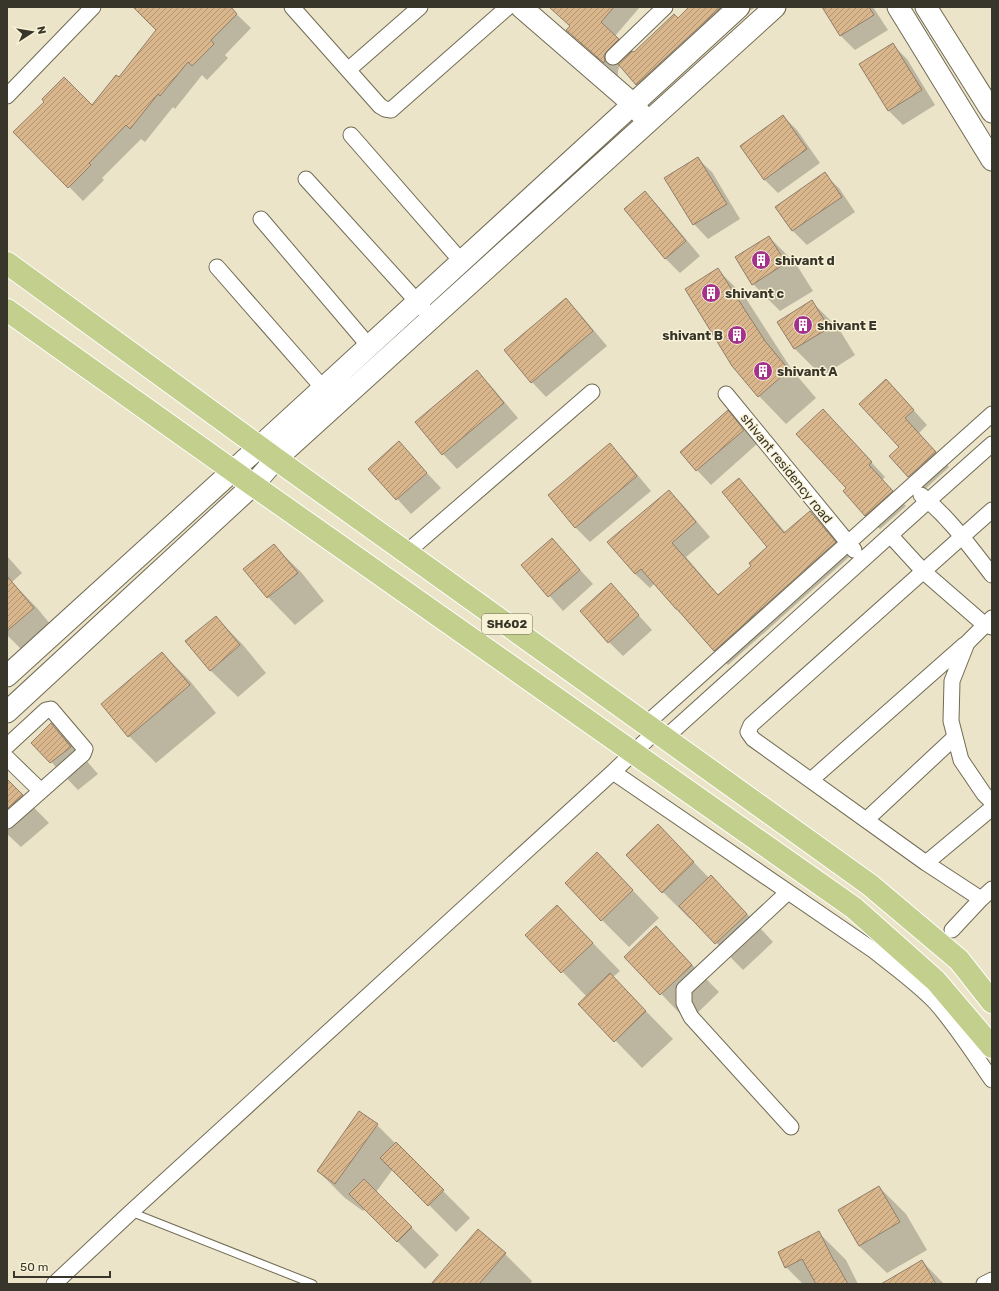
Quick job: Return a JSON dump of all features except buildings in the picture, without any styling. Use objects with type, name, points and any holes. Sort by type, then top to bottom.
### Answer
[{"type":"main road","name":"SH602","points":[[7,263],[268,453],[870,885],[959,960],[992,1002]]},
{"type":"main road","name":"SH602","points":[[7,310],[854,908],[936,981],[992,1047]]},
{"type":"street","points":[[7,96],[93,7]]},
{"type":"street","points":[[292,7],[385,110],[391,110],[508,7]]},
{"type":"street","points":[[348,70],[420,7]]},
{"type":"street","points":[[520,7],[634,104],[648,122]]},
{"type":"street","points":[[613,57],[666,7]]},
{"type":"street","points":[[7,712],[253,485],[268,453],[323,388],[739,7]]},
{"type":"street","points":[[7,676],[232,470],[268,453],[432,318],[775,7]]},
{"type":"street","points":[[898,7],[988,153]]},
{"type":"street","points":[[926,7],[991,103],[988,153]]},
{"type":"street","points":[[351,135],[462,262]]},
{"type":"street","points":[[306,179],[432,318]]},
{"type":"street","points":[[261,219],[369,346]]},
{"type":"street","points":[[217,267],[323,388]]},
{"type":"street","points":[[407,552],[592,392]]},
{"type":"street","name":"shivant residency road","points":[[726,394],[862,560]]},
{"type":"street","points":[[54,1284],[634,753],[848,543],[992,414]]},
{"type":"street","points":[[656,731],[862,560],[992,444]]},
{"type":"street","points":[[910,487],[928,501],[962,537],[992,575]]},
{"type":"street","points":[[981,899],[926,863],[866,820],[753,739],[748,732],[751,725],[992,510]]},
{"type":"street","points":[[811,780],[990,623],[924,572],[890,534]]},
{"type":"street","points":[[966,644],[952,681],[950,721],[961,760],[984,794],[992,802]]},
{"type":"street","points":[[7,746],[46,710],[51,709],[85,749],[83,754],[7,821]]},
{"type":"street","points":[[866,820],[955,737]]},
{"type":"street","points":[[7,758],[41,791]]},
{"type":"street","points":[[613,772],[873,950],[916,985],[935,1003],[950,1021],[992,1080]]},
{"type":"street","points":[[926,863],[992,808]]},
{"type":"street","points":[[952,930],[992,889]]},
{"type":"street","points":[[788,892],[684,989],[684,1003],[691,1017],[791,1127]]},
{"type":"street","points":[[984,1284],[992,1280]]},
{"type":"lane","points":[[131,1212],[313,1284]]},
{"type":"place","name":"shivant d","points":[[761,260]]},
{"type":"place","name":"shivant c","points":[[711,293]]},
{"type":"place","name":"shivant E","points":[[803,325]]},
{"type":"place","name":"shivant B","points":[[737,335]]},
{"type":"place","name":"shivant A","points":[[763,371]]}]
